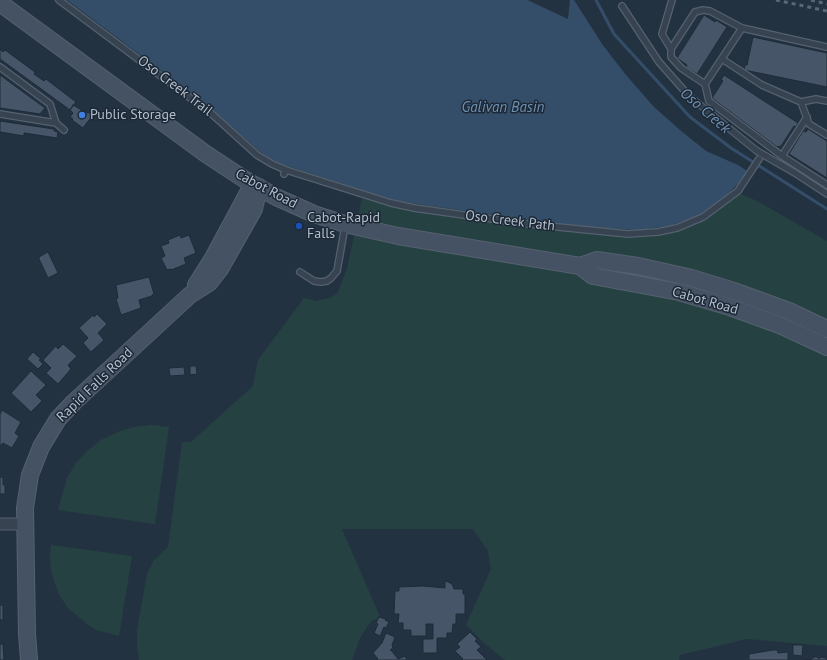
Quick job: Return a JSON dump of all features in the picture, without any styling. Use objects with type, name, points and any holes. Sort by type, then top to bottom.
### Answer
[{"type":"main road","name":"Cabot Road","points":[[0,3],[193,145],[244,179],[276,197],[314,214],[345,224],[398,236],[580,266],[594,276],[679,292],[727,306],[782,326],[827,347]]},
{"type":"main road","name":"Rapid Falls Road","points":[[29,660],[24,524],[27,490],[34,462],[41,447],[58,419],[74,402],[190,295],[213,258],[249,191],[259,187]]},
{"type":"main road","name":"Cabot Road","points":[[580,266],[597,260],[638,266],[685,277],[734,291],[789,311],[827,329]]},
{"type":"street","points":[[0,524],[24,524]]},
{"type":"lane","name":"Oso Creek Trail","points":[[59,0],[213,115],[257,155],[285,172]]},
{"type":"lane","points":[[672,0],[662,34],[671,50],[671,57],[681,68],[705,84],[709,101],[782,156],[827,185]]},
{"type":"lane","points":[[622,6],[659,62],[689,96],[761,157],[827,194]]},
{"type":"lane","points":[[671,50],[696,12],[703,10],[742,28],[827,47]]},
{"type":"lane","points":[[705,84],[742,28]]},
{"type":"lane","points":[[722,59],[762,85],[801,102],[816,99],[827,101]]},
{"type":"lane","points":[[0,67],[50,104],[56,123],[64,130]]},
{"type":"lane","points":[[801,102],[809,124],[827,135]]},
{"type":"lane","points":[[0,114],[56,123]]},
{"type":"lane","points":[[782,156],[806,117]]},
{"type":"lane","name":"Oso Creek Path","points":[[285,172],[414,208],[528,224],[628,234],[658,232],[684,225],[702,217],[738,190],[761,157]]},
{"type":"lane","points":[[300,272],[314,281],[327,281],[332,278],[337,271],[345,224]]},
{"type":"green space","points":[[89,0],[529,0],[565,20],[697,175],[757,201],[827,241],[827,646],[747,639],[680,655],[679,660],[505,660],[484,643],[466,625],[491,569],[488,551],[473,529],[342,529],[380,617],[371,621],[360,638],[352,660],[139,660],[137,630],[147,574],[154,560],[168,547],[182,442],[191,442],[253,386],[258,360],[304,298],[316,301],[329,298],[337,294],[347,269],[367,174]]},
{"type":"green space","points":[[151,425],[169,427],[155,524],[58,510],[67,478],[76,463],[87,451],[101,440],[118,432],[134,427]]},
{"type":"green space","points":[[51,545],[132,556],[119,636],[96,630],[67,607],[60,596],[51,571]]},
{"type":"water","name":"Galivan Basin","points":[[67,0],[527,0],[568,19],[570,0],[574,0],[602,44],[626,75],[654,107],[706,151],[738,165],[747,171],[738,184],[724,197],[699,215],[670,226],[638,230],[574,226],[396,201],[284,165],[271,159],[259,151],[211,108]]},
{"type":"building","points":[[704,15],[727,27],[697,74],[686,67],[687,65],[677,58]]},
{"type":"building","points":[[753,37],[827,53],[827,87],[744,70],[745,65],[747,65]]},
{"type":"building","points":[[0,49],[3,52],[5,50],[35,72],[34,74],[44,81],[46,79],[76,102],[70,110],[0,59]]},
{"type":"building","points":[[0,75],[45,108],[40,114],[0,108]]},
{"type":"building","points":[[724,75],[798,123],[796,127],[794,126],[781,146],[777,147],[712,98],[723,81],[721,80]]},
{"type":"building","name":"Public Storage","points":[[73,105],[87,113],[93,112],[94,119],[89,120],[83,128],[70,117],[73,113],[70,110]]},
{"type":"building","points":[[0,121],[54,129],[54,131],[58,132],[57,138],[24,133],[24,136],[0,132]]},
{"type":"building","points":[[808,129],[827,141],[827,178],[789,154],[803,131],[806,132]]},
{"type":"building","points":[[180,235],[181,238],[189,235],[196,253],[184,258],[186,264],[171,270],[167,270],[161,258],[165,256],[161,246],[169,243],[168,240]]},
{"type":"building","points":[[48,252],[58,273],[48,278],[39,257]]},
{"type":"building","points":[[149,277],[154,294],[139,300],[141,308],[121,315],[116,299],[118,298],[116,285]]},
{"type":"building","points":[[97,314],[107,324],[98,333],[104,340],[91,352],[83,343],[88,338],[79,328],[93,315],[94,317]]},
{"type":"building","points":[[63,344],[77,356],[68,365],[71,369],[58,384],[46,373],[51,368],[43,360],[56,346],[58,349]]},
{"type":"building","points":[[33,352],[41,359],[39,360],[43,364],[38,369],[27,359]]},
{"type":"building","points":[[190,366],[196,366],[197,374],[190,375]]},
{"type":"building","points":[[184,367],[185,375],[170,376],[169,368]]},
{"type":"building","points":[[31,371],[46,385],[36,395],[42,401],[31,412],[11,393]]},
{"type":"building","points":[[2,410],[21,422],[15,433],[19,436],[12,448],[3,443],[0,446],[0,414]]},
{"type":"building","points":[[0,477],[3,477],[5,494],[0,494]]},
{"type":"building","points":[[446,581],[452,584],[454,589],[463,589],[463,594],[465,594],[465,614],[456,614],[456,624],[453,624],[452,633],[447,633],[447,638],[437,638],[437,653],[423,653],[423,639],[433,639],[433,624],[426,624],[426,636],[411,636],[411,630],[403,630],[403,623],[398,623],[399,614],[394,614],[395,591],[399,591],[399,587],[423,586],[445,588]]},
{"type":"building","points":[[0,605],[3,605],[3,620],[0,620]]},
{"type":"building","points":[[379,617],[386,619],[385,620],[389,622],[386,628],[384,627],[380,636],[374,633]]},
{"type":"building","points":[[470,632],[477,639],[475,641],[481,647],[477,650],[487,660],[462,660],[463,659],[455,651],[460,647],[457,644]]},
{"type":"building","points":[[386,633],[395,637],[392,645],[393,647],[390,651],[391,650],[398,659],[405,656],[407,660],[377,660],[378,659],[373,653],[382,643]]},
{"type":"building","points":[[0,644],[3,644],[4,660],[0,660]]},
{"type":"building","points":[[793,645],[803,645],[802,656],[793,655]]},
{"type":"building","points":[[777,650],[778,653],[788,652],[788,660],[749,660],[749,654]]},
{"type":"building","points":[[814,657],[819,659],[820,657],[826,658],[827,660],[811,660]]},
{"type":"waterway","name":"Oso Creek","points":[[596,0],[614,34],[690,117],[731,148],[827,209]]},
{"type":"railway","points":[[776,0],[827,11]]},
{"type":"railway","points":[[811,0],[827,4]]},
{"type":"place","name":"Public Storage","points":[[82,115]]},
{"type":"place","name":"Cabot-Rapid Falls","points":[[299,226]]}]
